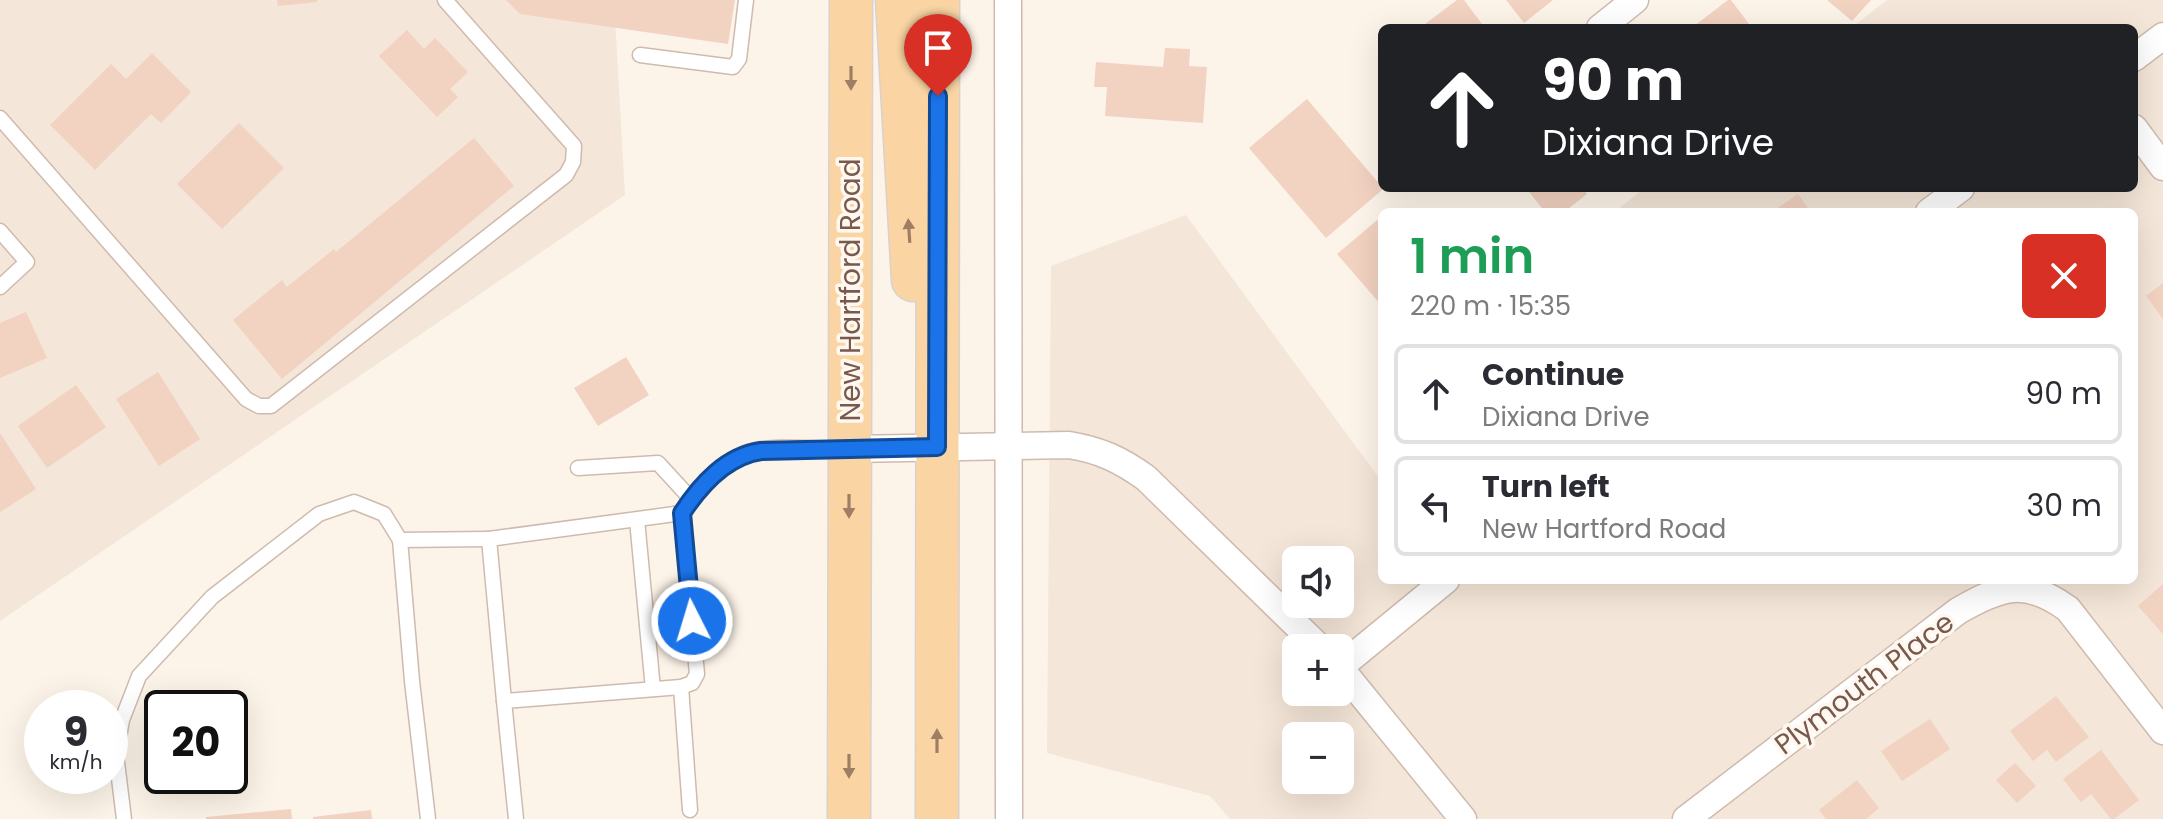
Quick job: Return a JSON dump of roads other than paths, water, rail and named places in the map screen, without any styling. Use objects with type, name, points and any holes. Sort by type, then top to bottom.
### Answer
[{"type":"main road","name":"New Hartford Road","points":[[849,819],[851,0]]},
{"type":"main road","points":[[897,0],[909,241],[919,351],[937,447]]},
{"type":"main road","points":[[937,819],[938,0]]},
{"type":"street","points":[[1008,0],[1009,819]]},
{"type":"street","points":[[1605,24],[1635,0]]},
{"type":"street","points":[[2138,55],[2163,36]]},
{"type":"street","points":[[2138,133],[2163,167]]},
{"type":"street","points":[[1934,208],[1956,192]]},
{"type":"street","points":[[850,449],[1009,445],[1069,445],[1095,449],[1121,460],[1146,478],[1306,634]]},
{"type":"street","points":[[1354,656],[1441,584]]},
{"type":"street","name":"Plymouth Place","points":[[1686,819],[1958,611],[1984,596],[2008,588],[2030,588],[2050,596],[2068,609],[2163,731]]},
{"type":"street","points":[[1354,684],[1463,819]]},
{"type":"lane","points":[[0,118],[246,399],[259,406],[271,406],[566,175],[573,162],[574,146],[445,0]]},
{"type":"lane","points":[[640,55],[733,67],[739,59],[746,0]]},
{"type":"lane","points":[[0,231],[27,262],[0,287]]},
{"type":"lane","points":[[504,701],[681,687],[692,683],[697,674],[682,513],[691,499],[709,477],[745,453],[777,449],[850,449]]},
{"type":"lane","points":[[578,468],[658,463],[691,499]]},
{"type":"lane","points":[[124,819],[116,754],[122,720],[139,676],[212,597],[319,514],[354,502],[384,514],[400,540],[428,819]]},
{"type":"lane","points":[[400,540],[489,539],[682,513]]},
{"type":"lane","points":[[637,520],[653,689]]},
{"type":"lane","points":[[489,539],[516,819]]},
{"type":"lane","points":[[681,687],[690,810]]}]
